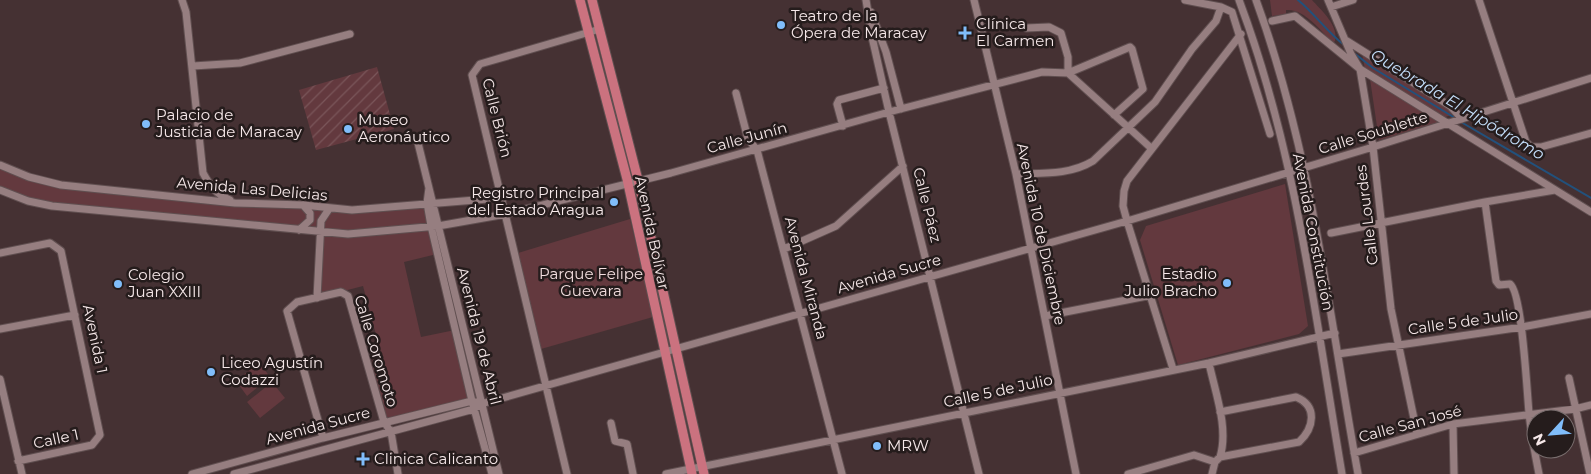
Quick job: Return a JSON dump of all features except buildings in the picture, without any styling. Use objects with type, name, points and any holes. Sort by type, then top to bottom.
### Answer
[{"type":"main road","name":"Avenida Bolívar","points":[[580,0],[628,182],[691,472]]},
{"type":"main road","name":"Avenida Bolívar","points":[[592,0],[638,180],[703,471]]},
{"type":"street","points":[[182,0],[186,12],[193,66],[203,173],[211,187],[219,195],[234,202]]},
{"type":"street","points":[[866,0],[886,52],[901,109]]},
{"type":"street","name":"Calle Páez","points":[[866,0],[889,112],[931,276],[978,474]]},
{"type":"street","name":"Avenida 10 de Diciembre","points":[[974,0],[1032,247],[1076,474]]},
{"type":"street","points":[[1185,0],[1221,7],[1232,12],[1241,34],[1270,134]]},
{"type":"street","name":"Avenida Constitución","points":[[1239,0],[1250,31],[1289,172],[1342,474]]},
{"type":"street","name":"Avenida Constitución","points":[[1256,0],[1280,73],[1305,168],[1358,474]]},
{"type":"street","points":[[1330,4],[1353,0]]},
{"type":"street","points":[[1479,0],[1526,142],[1531,147],[1541,147],[1591,133]]},
{"type":"street","name":"Calle Lourdes","points":[[1330,4],[1351,54],[1360,69],[1373,147],[1392,309],[1417,433]]},
{"type":"street","points":[[1016,174],[1055,172],[1081,168],[1093,161],[1156,102],[1192,49],[1216,21],[1221,7]]},
{"type":"street","points":[[1272,21],[1295,16],[1360,69],[1591,212]]},
{"type":"street","points":[[1026,28],[1048,27],[1061,33],[1068,57],[1068,74],[1151,148]]},
{"type":"street","name":"Calle Brión","points":[[567,474],[472,75],[480,64],[600,29]]},
{"type":"street","points":[[193,66],[240,63],[350,34]]},
{"type":"street","points":[[1173,369],[1152,295],[1127,221],[1124,191],[1127,181],[1151,148],[1241,34]]},
{"type":"street","points":[[1347,42],[1450,106],[1462,119]]},
{"type":"street","points":[[1068,74],[1130,47],[1143,89],[1114,115]]},
{"type":"street","name":"Calle Junín","points":[[506,214],[757,150],[889,112],[995,86],[1042,72],[1068,74]]},
{"type":"street","name":"Calle Soublette","points":[[1305,168],[1591,78]]},
{"type":"street","points":[[843,126],[837,104],[839,100],[884,88]]},
{"type":"street","name":"Avenida Miranda","points":[[736,93],[748,140],[757,150],[802,313],[842,474]]},
{"type":"street","name":"Avenida 19 de Abril","points":[[418,142],[472,401],[492,474]]},
{"type":"street","name":"Avenida Las Delicias","points":[[0,165],[29,178],[61,186],[234,202],[303,205],[329,209],[352,210],[488,199],[500,188]]},
{"type":"street","points":[[784,249],[838,225],[903,166]]},
{"type":"street","name":"Avenida Sucre","points":[[234,474],[252,472],[474,409],[481,404],[664,354],[1305,168]]},
{"type":"street","points":[[0,190],[28,201],[52,206],[348,234],[434,226],[506,214]]},
{"type":"street","points":[[1331,233],[1484,202],[1555,190]]},
{"type":"street","points":[[1484,202],[1496,281],[1499,285],[1510,284],[1514,287],[1522,327],[1529,409]]},
{"type":"street","points":[[299,230],[310,220],[310,213],[303,205]]},
{"type":"street","points":[[317,298],[319,232],[321,218],[329,209]]},
{"type":"street","name":"Avenida 19 de Abril","points":[[434,226],[499,474]]},
{"type":"street","name":"Avenida 1","points":[[0,253],[50,242],[61,251],[67,271],[100,435],[98,440]]},
{"type":"street","name":"Calle Coromoto","points":[[323,438],[288,311],[298,302],[341,292],[348,296],[384,422],[391,432],[398,474]]},
{"type":"street","points":[[1045,316],[1152,295]]},
{"type":"street","name":"Calle 5 de Julio","points":[[1338,354],[1522,327],[1591,314]]},
{"type":"street","points":[[0,329],[75,315]]},
{"type":"street","name":"Calle 5 de Julio","points":[[666,474],[703,471],[834,439],[1209,363],[1335,333]]},
{"type":"street","points":[[1209,363],[1220,412],[1223,447],[1212,474]]},
{"type":"street","points":[[1569,378],[1575,409]]},
{"type":"street","points":[[0,379],[3,404],[22,474]]},
{"type":"street","points":[[1128,474],[1194,455],[1217,460],[1299,442],[1312,427],[1312,414],[1308,404],[1296,397],[1220,412]]},
{"type":"street","points":[[472,401],[481,404]]},
{"type":"street","name":"Avenida Sucre","points":[[192,474],[384,422],[472,401]]},
{"type":"street","name":"Calle San José","points":[[1575,409],[1591,405]]},
{"type":"street","points":[[1576,413],[1590,474]]},
{"type":"street","name":"Calle San José","points":[[1354,453],[1453,424],[1526,415]]},
{"type":"street","points":[[611,423],[615,442],[627,444],[633,474]]},
{"type":"street","points":[[1453,424],[1454,474]]},
{"type":"street","name":"Calle 1","points":[[18,461],[92,445],[98,440]]},
{"type":"street","points":[[1536,459],[1539,474]]},
{"type":"green space","points":[[1270,0],[1312,0],[1332,24],[1336,35],[1335,41],[1333,43],[1306,16],[1293,10],[1286,10],[1286,14],[1272,16]]},
{"type":"green space","points":[[1362,54],[1456,113],[1443,118],[1365,69]]},
{"type":"green space","points":[[377,67],[394,129],[316,150],[299,90]]},
{"type":"green space","points":[[1370,79],[1440,122],[1379,140]]},
{"type":"green space","points":[[0,165],[61,185],[332,212],[353,213],[427,205],[437,254],[404,262],[421,337],[455,330],[472,401],[384,422],[369,369],[379,346],[363,286],[317,298],[318,233],[52,206],[0,190]]},
{"type":"green space","name":"Estadio Julio Bracho","points":[[1285,184],[1308,326],[1299,334],[1178,365],[1140,240],[1146,226]]},
{"type":"green space","name":"Parque Felipe Guevara","points":[[630,219],[653,317],[541,349],[518,253]]},
{"type":"green space","points":[[259,362],[270,377],[247,396],[236,381]]},
{"type":"green space","points":[[272,382],[285,398],[260,418],[247,402]]},
{"type":"waterway","name":"Quebrada El Hipódromo","points":[[1298,0],[1344,45]]},
{"type":"waterway","name":"Quebrada El Hipódromo","points":[[1354,53],[1373,68],[1455,118]]},
{"type":"waterway","name":"Quebrada El Hipódromo","points":[[1461,122],[1591,198]]},
{"type":"place","name":"Teatro de la Ópera de Maracay","points":[[781,25]]},
{"type":"place","name":"Clínica El Carmen","points":[[965,33]]},
{"type":"place","name":"Palacio de Justicia de Maracay","points":[[146,124]]},
{"type":"place","name":"Museo Aeronáutico","points":[[348,129]]},
{"type":"place","name":"Registro Principal del Estado Aragua","points":[[614,202]]},
{"type":"place","name":"Estadio Julio Bracho","points":[[1227,283]]},
{"type":"place","name":"Colegio Juan XXIII","points":[[118,284]]},
{"type":"place","name":"Liceo Agustín Codazzi","points":[[211,372]]},
{"type":"place","name":"MRW","points":[[877,446]]},
{"type":"place","name":"Clinica Calicanto","points":[[363,459]]}]
